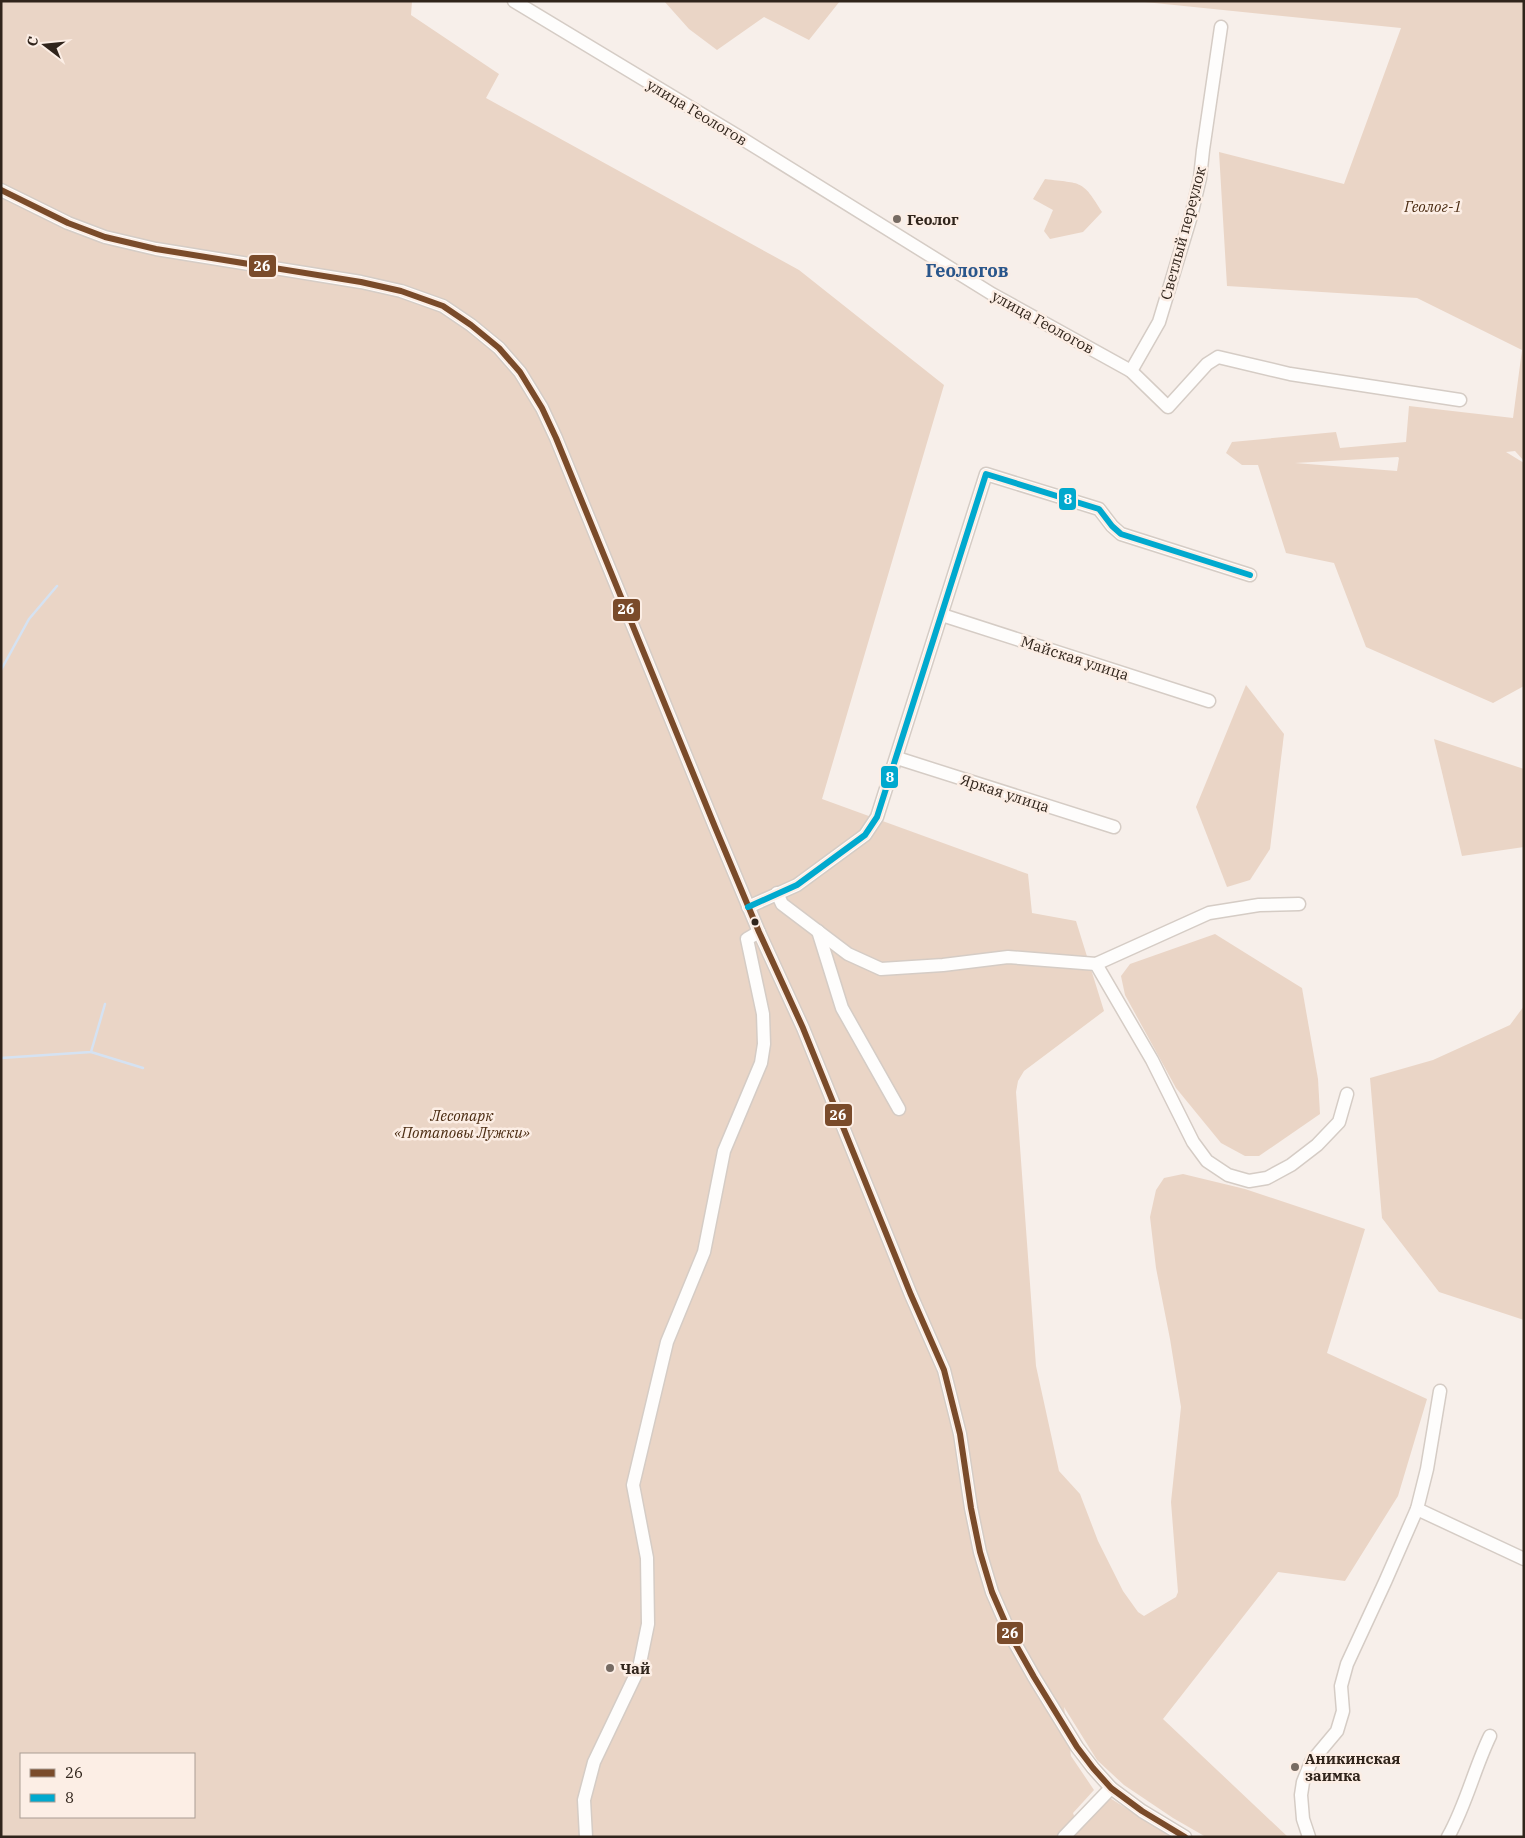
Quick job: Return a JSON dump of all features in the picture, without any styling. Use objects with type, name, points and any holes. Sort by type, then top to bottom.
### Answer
[{"type":"street","name":"улица Геологов","points":[[514,1],[992,294],[1131,372],[1168,407],[1207,364],[1218,357],[1290,374],[1460,400]]},
{"type":"street","name":"Светлый переулок","points":[[1131,372],[1159,322],[1193,206],[1200,178],[1221,27]]},
{"type":"street","points":[[1,190],[68,223],[104,237],[156,249],[280,268],[401,291],[442,306],[471,325],[498,348],[520,372],[542,408],[556,438],[748,907],[803,1028],[911,1295],[944,1370],[960,1434],[971,1508],[980,1552],[992,1592],[1012,1638],[1077,1747],[1111,1788],[1142,1811],[1185,1837]]},
{"type":"street","points":[[748,907],[797,885],[865,835],[877,818],[986,474],[1099,509],[1112,526],[1122,534],[1250,575]]},
{"type":"street","name":"Майская улица","points":[[942,615],[1209,701]]},
{"type":"street","name":"Яркая улица","points":[[897,758],[1114,828]]},
{"type":"street","points":[[777,894],[782,904],[848,954],[881,969],[943,965],[1008,957],[1096,964],[1209,913],[1259,904],[1299,904]]},
{"type":"street","points":[[818,931],[842,1008],[899,1109]]},
{"type":"street","points":[[586,1837],[584,1800],[594,1762],[639,1668],[648,1624],[647,1558],[633,1485],[667,1342],[704,1252],[724,1151],[761,1063],[764,1044],[763,1014],[747,939],[759,932]]},
{"type":"street","points":[[1096,964],[1152,1060],[1193,1142],[1207,1161],[1228,1175],[1249,1181],[1267,1178],[1291,1165],[1317,1145],[1339,1122],[1347,1094]]},
{"type":"street","points":[[1309,1837],[1303,1819],[1301,1795],[1303,1782],[1311,1762],[1337,1731],[1344,1711],[1341,1686],[1346,1664],[1417,1509],[1427,1470],[1440,1390]]},
{"type":"street","points":[[1417,1509],[1524,1559]]},
{"type":"street","points":[[1448,1837],[1460,1816],[1476,1767],[1490,1736]]},
{"type":"street","points":[[1064,1837],[1111,1788]]},
{"type":"green space","name":"Лесопарк «Потаповы Лужки»","points":[[1,1],[412,1],[411,15],[499,74],[486,98],[799,270],[944,385],[822,799],[1028,874],[1032,913],[1076,921],[1104,1011],[1024,1071],[1018,1081],[1016,1092],[1036,1366],[1059,1471],[1080,1494],[1098,1541],[1123,1591],[1138,1612],[1144,1616],[1176,1597],[1178,1592],[1171,1502],[1181,1407],[1156,1268],[1150,1217],[1156,1190],[1164,1178],[1183,1174],[1245,1189],[1365,1229],[1327,1353],[1427,1399],[1398,1496],[1345,1581],[1278,1572],[1163,1719],[1288,1837],[1206,1837],[1173,1818],[1124,1785],[1097,1760],[1064,1707],[1071,1756],[1094,1790],[1073,1813],[1079,1829],[1110,1798],[1171,1837],[1,1837]]},
{"type":"green space","points":[[664,1],[840,1],[809,40],[764,17],[717,50],[689,29]]},
{"type":"green space","name":"Геолог-1","points":[[1135,1],[1524,1],[1524,461],[1515,451],[1506,452],[1524,463],[1524,686],[1493,703],[1366,647],[1334,563],[1286,553],[1258,465],[1242,465],[1226,453],[1232,442],[1336,432],[1340,448],[1406,442],[1409,406],[1513,418],[1522,350],[1417,298],[1227,286],[1219,152],[1344,184],[1401,28]],"holes":[[[1398,457],[1397,471],[1295,463]]]},
{"type":"green space","points":[[1045,179],[1080,185],[1090,194],[1102,212],[1083,232],[1050,239],[1044,231],[1053,210],[1033,199]]},
{"type":"green space","points":[[1246,685],[1284,734],[1270,849],[1250,880],[1227,887],[1196,807]]},
{"type":"green space","points":[[1434,739],[1524,769],[1524,847],[1462,856]]},
{"type":"green space","points":[[1215,934],[1302,988],[1318,1079],[1320,1114],[1259,1156],[1245,1156],[1221,1143],[1176,1088],[1125,995],[1121,976],[1130,964]]},
{"type":"green space","points":[[1524,1006],[1524,1320],[1439,1292],[1382,1218],[1370,1078],[1433,1060],[1510,1025]]},
{"type":"waterway","points":[[1,670],[29,619],[57,586]]},
{"type":"waterway","points":[[1,1058],[91,1052],[105,1004]]},
{"type":"waterway","points":[[91,1052],[143,1068]]},
{"type":"transit line","name":"26","points":[[1,190],[68,223],[105,237],[156,249],[361,282],[401,291],[443,306],[471,325],[499,348],[520,372],[542,408],[556,438],[715,827],[759,932],[803,1028],[911,1295],[944,1370],[960,1434],[971,1508],[980,1552],[992,1592],[1012,1638],[1077,1747],[1093,1768],[1111,1788],[1142,1811],[1185,1837]]},
{"type":"transit line","name":"8","points":[[748,907],[797,885],[865,835],[877,817],[986,474],[1099,509],[1121,534],[1250,575]]},
{"type":"place","name":"Геолог","points":[[897,219]]},
{"type":"place","name":"Чай","points":[[610,1668]]},
{"type":"place","name":"Аникинская заимка","points":[[1295,1767]]},
{"type":"district","name":"Геологов","points":[[967,270]]}]
